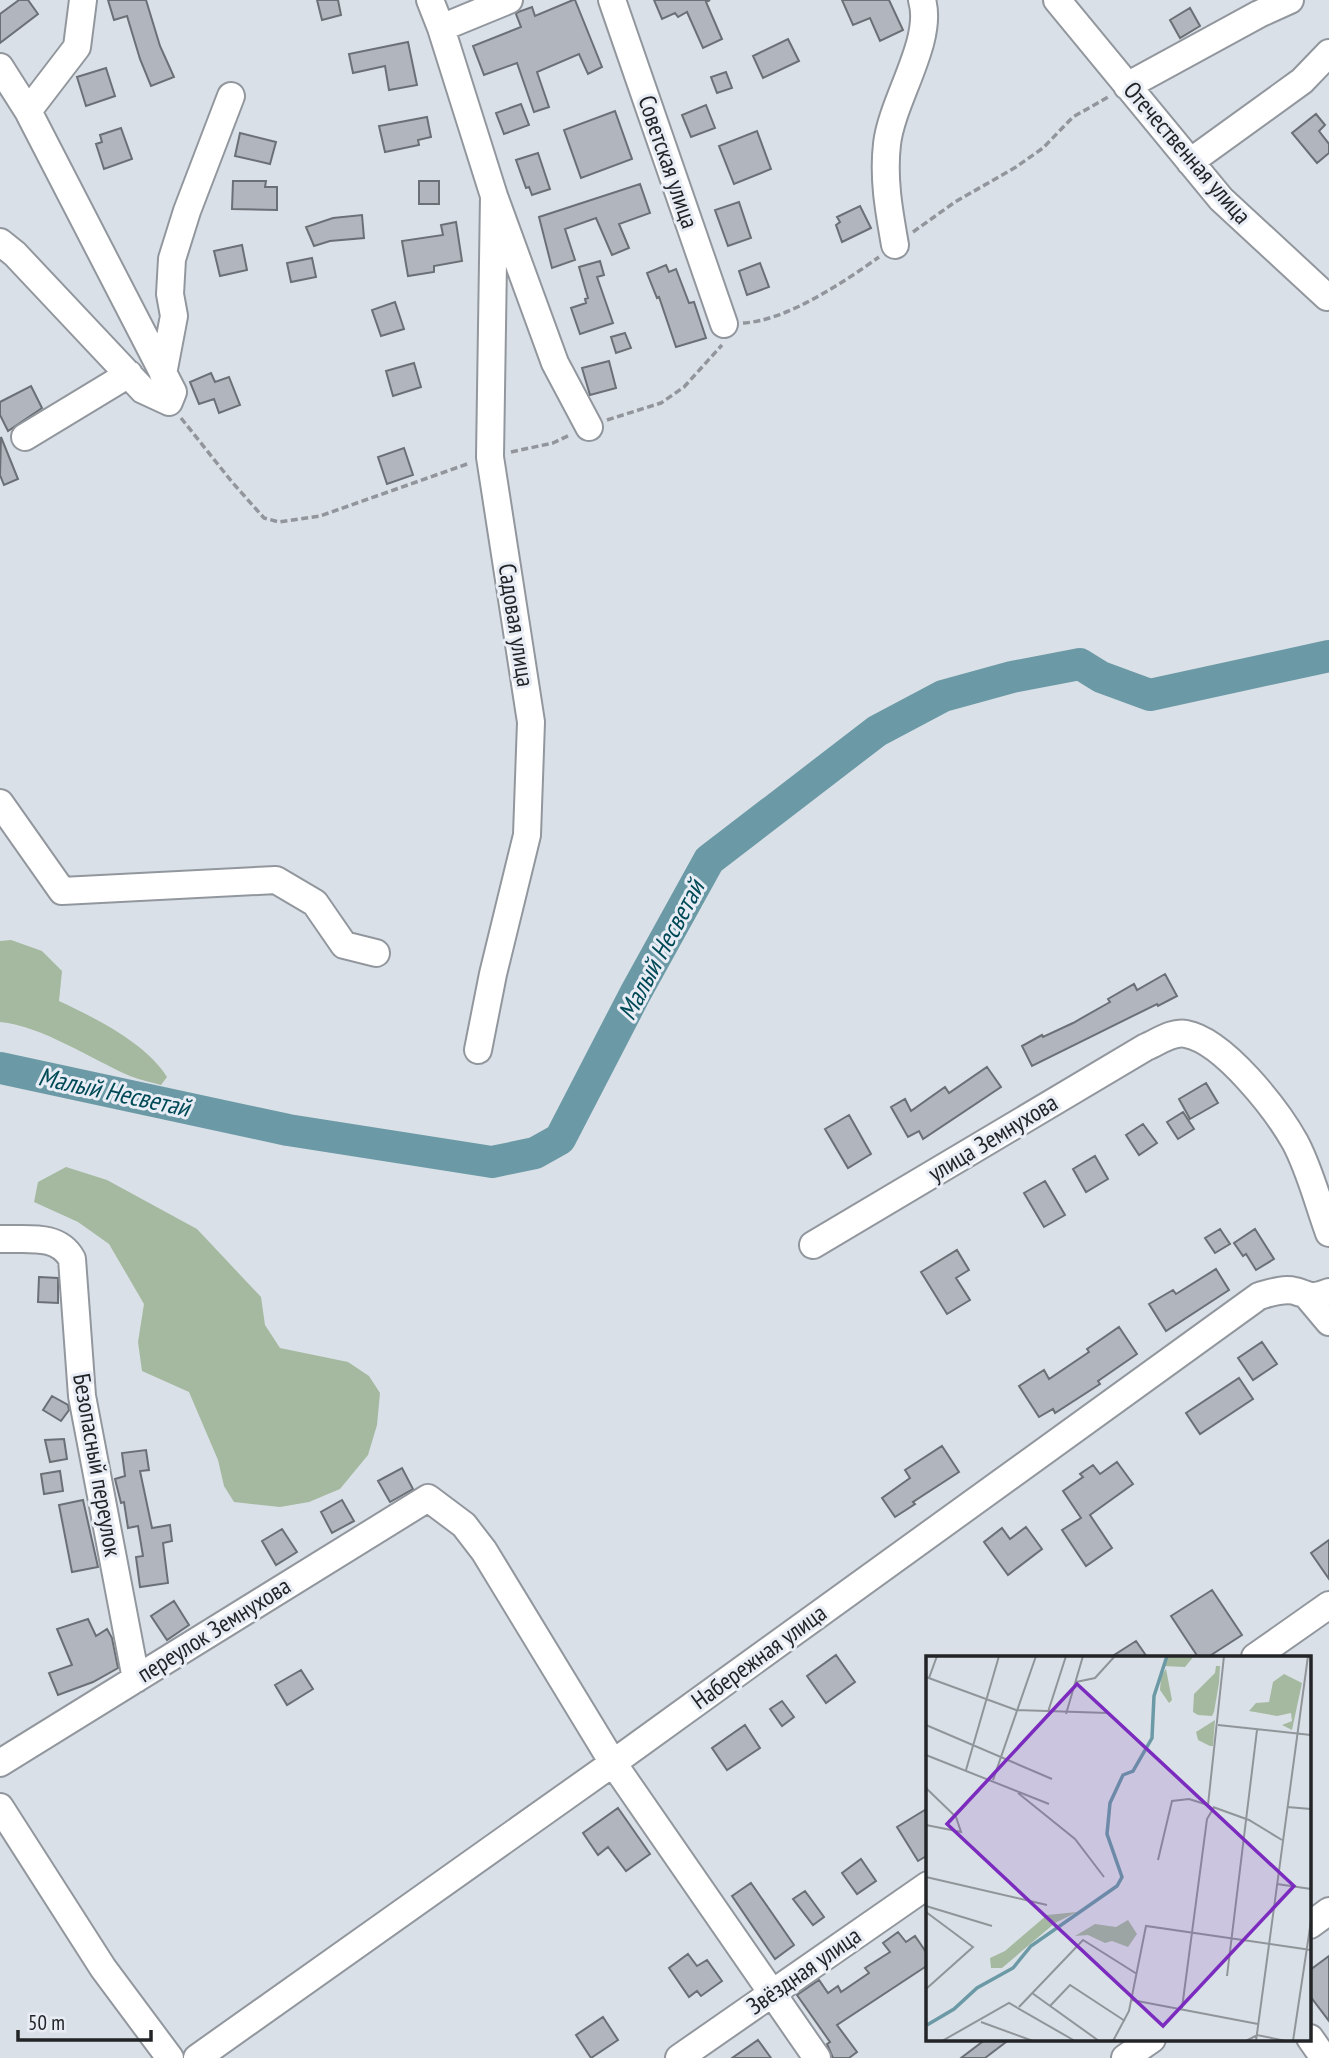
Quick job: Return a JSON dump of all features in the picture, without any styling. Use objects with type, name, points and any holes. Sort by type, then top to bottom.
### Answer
[{"type":"street","points":[[28,111],[77,47],[83,0]]},
{"type":"street","name":"Садовая улица","points":[[430,0],[494,196],[555,363],[589,427]]},
{"type":"street","points":[[441,28],[509,0]]},
{"type":"street","name":"Советская улица","points":[[612,0],[724,324]]},
{"type":"street","points":[[895,246],[885,181],[887,142],[923,33],[926,12],[922,0]]},
{"type":"street","name":"Отечественная улица","points":[[1057,0],[1221,199],[1327,297]]},
{"type":"street","points":[[1128,86],[1259,14],[1290,0]]},
{"type":"street","points":[[1190,162],[1302,81],[1329,53]]},
{"type":"street","points":[[0,66],[28,111],[173,392],[169,402],[143,390],[15,254],[0,242]]},
{"type":"street","points":[[163,374],[174,316],[170,294],[172,259],[187,211],[231,96]]},
{"type":"street","name":"Садовая улица","points":[[478,1050],[492,974],[527,835],[531,722],[489,457],[494,196]]},
{"type":"street","points":[[25,437],[129,374]]},
{"type":"street","points":[[0,803],[62,891],[276,880],[316,903],[344,945],[376,953]]},
{"type":"street","name":"улица Земнухова","points":[[813,1245],[1146,1047],[1175,1034],[1186,1034],[1220,1052],[1239,1068],[1275,1112],[1296,1144],[1329,1233]]},
{"type":"street","name":"Безопасный переулок","points":[[0,1239],[58,1242],[72,1259],[82,1396],[136,1679]]},
{"type":"street","name":"Набережная улица","points":[[197,2058],[612,1763],[1259,1296],[1277,1291],[1319,1295]]},
{"type":"street","points":[[1319,1295],[1329,1322]]},
{"type":"street","name":"переулок Земнухова","points":[[0,1763],[428,1498],[464,1525],[484,1551],[612,1763]]},
{"type":"street","points":[[1256,1656],[1329,1605]]},
{"type":"street","points":[[612,1763],[817,2058]]},
{"type":"street","points":[[0,1807],[103,1968],[170,2058]]},
{"type":"street","name":"Звёздная улица","points":[[679,2058],[926,1886]]},
{"type":"street","points":[[1312,1924],[1329,1912]]},
{"type":"street","points":[[1125,2058],[1151,2040]]},
{"type":"street","points":[[1311,2040],[1324,2058]]},
{"type":"path","points":[[169,402],[264,518],[279,522],[320,516],[489,457],[553,443],[589,427],[661,403],[684,387],[722,347],[724,324],[761,322],[838,286],[955,202],[1034,154],[1073,117],[1128,86]]},
{"type":"green space","points":[[11,940],[42,951],[62,971],[59,1001],[133,1042],[167,1077],[161,1085],[130,1076],[33,1030],[0,1022],[0,941]]},
{"type":"green space","points":[[66,1167],[107,1180],[197,1229],[261,1297],[265,1325],[280,1348],[348,1362],[369,1376],[380,1393],[377,1425],[368,1455],[340,1489],[309,1502],[280,1507],[234,1502],[224,1486],[218,1460],[189,1392],[142,1371],[138,1342],[144,1304],[109,1244],[78,1222],[34,1202],[38,1182]]},
{"type":"building","points":[[19,0],[28,0],[38,14],[0,43],[0,14]]},
{"type":"building","points":[[108,0],[146,0],[160,46],[174,77],[151,86],[127,16],[114,20]]},
{"type":"building","points":[[317,0],[338,0],[341,15],[322,20]]},
{"type":"building","points":[[573,0],[602,67],[588,74],[579,54],[537,72],[549,107],[534,112],[517,63],[484,75],[473,46],[521,27],[516,14],[518,12],[532,7],[535,16]]},
{"type":"building","points":[[654,0],[710,0],[706,2],[722,39],[703,48],[687,12],[678,17],[675,13],[662,19]]},
{"type":"building","points":[[842,0],[889,0],[903,30],[880,41],[870,18],[853,25]]},
{"type":"building","points":[[1190,8],[1200,26],[1180,38],[1170,20]]},
{"type":"building","points":[[788,39],[799,61],[763,78],[753,56]]},
{"type":"building","points":[[408,42],[417,85],[389,90],[385,66],[353,73],[349,54]]},
{"type":"building","points":[[106,68],[115,96],[86,106],[77,77]]},
{"type":"building","points":[[726,72],[732,88],[717,93],[711,77]]},
{"type":"building","points":[[521,104],[529,125],[504,134],[496,113]]},
{"type":"building","points":[[706,105],[715,128],[691,137],[682,115]]},
{"type":"building","points":[[615,111],[632,159],[581,178],[564,130]]},
{"type":"building","points":[[1316,114],[1325,125],[1319,131],[1329,144],[1329,153],[1317,163],[1292,133]]},
{"type":"building","points":[[427,117],[431,137],[418,140],[419,145],[385,152],[379,126]]},
{"type":"building","points":[[121,128],[132,159],[104,169],[96,144],[102,142],[100,135]]},
{"type":"building","points":[[757,131],[771,169],[734,184],[719,146]]},
{"type":"building","points":[[240,133],[276,142],[270,164],[235,156]]},
{"type":"building","points":[[538,153],[550,189],[532,195],[529,187],[526,188],[516,160]]},
{"type":"building","points":[[233,181],[266,181],[265,187],[277,187],[277,210],[232,209]]},
{"type":"building","points":[[419,181],[439,181],[439,204],[419,204]]},
{"type":"building","points":[[640,184],[650,213],[619,224],[629,248],[612,255],[596,218],[565,229],[575,260],[552,268],[539,217]]},
{"type":"building","points":[[739,202],[751,238],[728,246],[715,210]]},
{"type":"building","points":[[860,206],[871,228],[842,242],[836,225],[840,222],[837,217]]},
{"type":"building","points":[[362,215],[364,238],[330,241],[314,246],[306,227],[333,218]]},
{"type":"building","points":[[456,222],[462,261],[434,266],[434,272],[408,276],[402,241],[443,235],[441,225]]},
{"type":"building","points":[[242,245],[247,270],[220,276],[214,251]]},
{"type":"building","points":[[312,258],[316,277],[291,282],[287,263]]},
{"type":"building","points":[[600,261],[604,275],[597,277],[613,323],[580,334],[571,308],[586,303],[585,299],[588,298],[579,267]]},
{"type":"building","points":[[760,263],[769,287],[747,295],[739,271]]},
{"type":"building","points":[[666,265],[669,272],[676,269],[689,303],[694,302],[706,338],[676,347],[659,297],[657,298],[647,273]]},
{"type":"building","points":[[395,302],[404,329],[381,336],[372,310]]},
{"type":"building","points":[[625,333],[631,348],[616,353],[611,337]]},
{"type":"building","points":[[609,361],[616,388],[590,395],[582,368]]},
{"type":"building","points":[[414,363],[421,387],[393,396],[386,371]]},
{"type":"building","points":[[211,373],[215,382],[229,377],[240,405],[219,413],[214,399],[199,404],[190,382]]},
{"type":"building","points":[[31,386],[42,408],[8,431],[0,415],[0,402]]},
{"type":"building","points":[[1,437],[18,479],[4,485],[0,475]]},
{"type":"building","points":[[404,448],[413,475],[387,484],[378,457]]},
{"type":"building","points":[[1165,974],[1177,996],[1032,1066],[1022,1046],[1073,1023],[1110,1002],[1108,999],[1134,984],[1137,990]]},
{"type":"building","points":[[987,1067],[1001,1087],[923,1139],[919,1131],[908,1137],[891,1107],[905,1099],[911,1111],[945,1087],[949,1093]]},
{"type":"building","points":[[1206,1083],[1218,1103],[1190,1119],[1179,1099]]},
{"type":"building","points":[[1183,1112],[1194,1129],[1178,1139],[1167,1122]]},
{"type":"building","points":[[849,1115],[871,1154],[848,1168],[825,1129]]},
{"type":"building","points":[[1143,1124],[1157,1143],[1139,1155],[1126,1135]]},
{"type":"building","points":[[1095,1156],[1108,1179],[1086,1192],[1073,1169]]},
{"type":"building","points":[[1045,1181],[1065,1215],[1044,1227],[1024,1193]]},
{"type":"building","points":[[1220,1229],[1230,1244],[1215,1253],[1205,1238]]},
{"type":"building","points":[[1255,1229],[1274,1259],[1256,1270],[1246,1254],[1243,1256],[1234,1243]]},
{"type":"building","points":[[957,1250],[969,1270],[956,1278],[970,1300],[947,1314],[921,1272]]},
{"type":"building","points":[[1216,1269],[1229,1290],[1166,1331],[1149,1304],[1173,1290],[1176,1294]]},
{"type":"building","points":[[39,1277],[58,1278],[58,1303],[38,1302]]},
{"type":"building","points":[[1119,1327],[1137,1354],[1098,1381],[1100,1384],[1055,1413],[1053,1409],[1039,1417],[1019,1386],[1044,1370],[1049,1379],[1089,1352],[1087,1349]]},
{"type":"building","points":[[1262,1342],[1277,1364],[1253,1380],[1238,1358]]},
{"type":"building","points":[[1239,1378],[1253,1399],[1200,1434],[1186,1413]]},
{"type":"building","points":[[52,1396],[68,1405],[69,1410],[61,1421],[43,1410]]},
{"type":"building","points":[[64,1439],[67,1459],[50,1462],[45,1440]]},
{"type":"building","points":[[942,1446],[959,1472],[895,1517],[882,1498],[910,1478],[905,1470]]},
{"type":"building","points":[[146,1450],[149,1470],[140,1471],[152,1528],[170,1525],[172,1541],[163,1543],[168,1583],[140,1587],[136,1557],[143,1556],[138,1526],[128,1528],[124,1502],[121,1503],[115,1479],[125,1476],[122,1453]]},
{"type":"building","points":[[1117,1462],[1133,1484],[1090,1515],[1112,1548],[1086,1566],[1062,1530],[1081,1518],[1063,1491],[1083,1477],[1080,1474],[1093,1465],[1100,1474]]},
{"type":"building","points":[[402,1468],[413,1489],[390,1502],[378,1481]]},
{"type":"building","points":[[60,1471],[63,1491],[44,1494],[41,1474]]},
{"type":"building","points":[[83,1500],[98,1567],[72,1572],[59,1505]]},
{"type":"building","points":[[342,1500],[354,1521],[332,1533],[321,1512]]},
{"type":"building","points":[[1026,1527],[1042,1549],[1008,1575],[984,1542],[1002,1528],[1010,1539]]},
{"type":"building","points":[[282,1529],[297,1552],[276,1565],[262,1541]]},
{"type":"building","points":[[1329,1540],[1329,1579],[1311,1553]]},
{"type":"building","points":[[1212,1590],[1242,1635],[1210,1656],[1197,1656],[1171,1616]]},
{"type":"building","points":[[174,1601],[189,1625],[167,1640],[151,1616]]},
{"type":"building","points":[[88,1619],[96,1636],[107,1629],[112,1638],[118,1668],[93,1682],[58,1695],[49,1673],[72,1665],[57,1629]]},
{"type":"building","points":[[1136,1641],[1146,1656],[1113,1656]]},
{"type":"building","points":[[836,1655],[855,1682],[826,1703],[807,1676]]},
{"type":"building","points":[[301,1670],[313,1689],[287,1705],[275,1685]]},
{"type":"building","points":[[782,1701],[794,1717],[782,1726],[770,1709]]},
{"type":"building","points":[[745,1725],[760,1748],[727,1770],[712,1748]]},
{"type":"building","points":[[618,1808],[650,1854],[626,1871],[608,1847],[598,1855],[583,1833]]},
{"type":"building","points":[[926,1809],[926,1856],[918,1861],[897,1827]]},
{"type":"building","points":[[861,1859],[876,1881],[857,1894],[842,1873]]},
{"type":"building","points":[[751,1883],[794,1945],[775,1959],[732,1896]]},
{"type":"building","points":[[805,1891],[824,1917],[813,1925],[793,1899]]},
{"type":"building","points":[[898,1932],[906,1942],[915,1936],[926,1952],[926,1966],[837,2025],[857,2052],[849,2058],[833,2058],[827,2044],[830,2042],[797,1995],[819,1980],[828,1993],[838,1986],[841,1992],[869,1973],[865,1968],[890,1952],[883,1943]]},
{"type":"building","points":[[688,1954],[697,1966],[707,1960],[722,1981],[701,1996],[697,1991],[689,1997],[669,1968]]},
{"type":"building","points":[[1329,1956],[1329,2021],[1312,1999],[1312,1969]]},
{"type":"building","points":[[603,2017],[618,2040],[591,2058],[576,2035]]},
{"type":"building","points":[[758,2040],[771,2058],[732,2058]]},
{"type":"building","points":[[985,2040],[1009,2040],[985,2058],[961,2058]]},
{"type":"waterway","name":"Малый Несветай","points":[[0,1068],[288,1130],[492,1162],[535,1153],[560,1139],[635,994],[709,860],[877,731],[943,696],[1012,677],[1080,664],[1101,677],[1150,695],[1329,656]]}]
